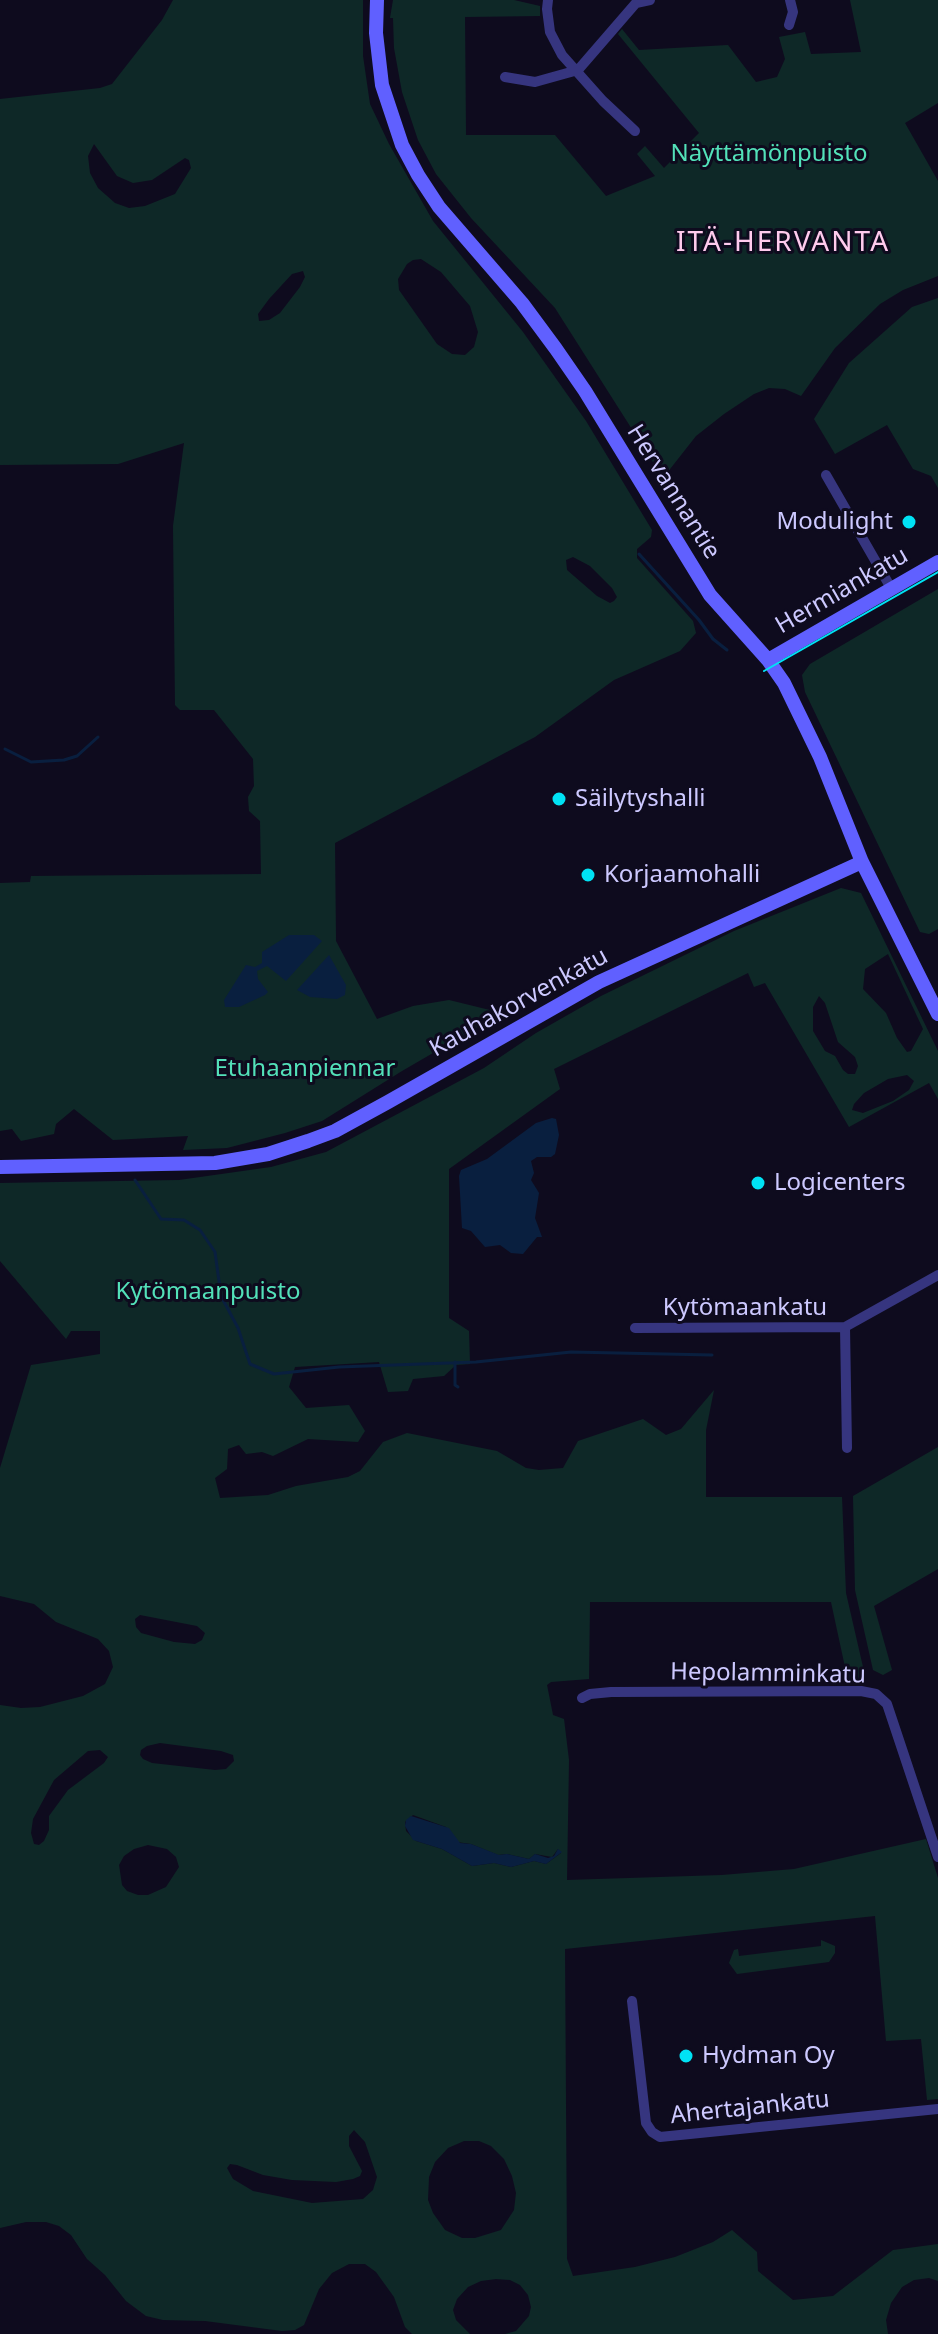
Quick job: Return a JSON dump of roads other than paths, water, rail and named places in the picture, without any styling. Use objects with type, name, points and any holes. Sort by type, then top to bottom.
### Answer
[{"type":"main road","name":"Hervannantie","points":[[377,0],[376,33],[382,85],[402,145],[418,175],[439,207],[522,303],[556,349],[710,595],[768,660],[784,683],[801,716],[862,862],[938,1014]]},
{"type":"main road","name":"Hermiankatu","points":[[768,660],[938,562]]},
{"type":"main road","name":"Kauhakorvenkatu","points":[[0,1167],[215,1163],[268,1154],[308,1141],[335,1131],[599,982],[862,862]]},
{"type":"street","points":[[548,0],[550,32],[562,55],[635,131]]},
{"type":"street","points":[[505,77],[535,82],[578,70],[636,3],[650,0]]},
{"type":"street","points":[[789,25],[793,12],[790,0]]},
{"type":"street","points":[[826,475],[891,588]]},
{"type":"street","name":"Kytömaankatu","points":[[635,1328],[845,1327],[938,1275]]},
{"type":"street","points":[[845,1327],[847,1448]]},
{"type":"street","name":"Hepolamminkatu","points":[[582,1698],[611,1692],[861,1691],[876,1694],[887,1704],[938,1857]]},
{"type":"street","name":"Ahertajankatu","points":[[632,2001],[646,2123],[660,2137],[938,2109]]},
{"type":"water","points":[[289,935],[314,935],[322,941],[286,981],[267,966],[257,971],[258,979],[268,992],[265,995],[239,1007],[225,1007],[224,1000],[246,965],[255,967],[262,963],[262,952]]},
{"type":"water","points":[[329,955],[346,985],[345,995],[337,999],[310,997],[297,990]]},
{"type":"water","points":[[556,1119],[559,1135],[555,1154],[531,1161],[534,1173],[531,1180],[539,1193],[535,1218],[542,1237],[537,1237],[523,1254],[511,1253],[500,1245],[485,1247],[471,1231],[462,1228],[461,1170],[487,1159],[536,1123]]},
{"type":"water","points":[[411,1816],[449,1828],[460,1843],[499,1855],[529,1859],[535,1854],[548,1858],[554,1856],[558,1849],[562,1852],[546,1864],[534,1861],[511,1867],[494,1863],[472,1866],[442,1849],[413,1840],[405,1826]]},
{"type":"waterway","points":[[639,554],[713,639],[727,650]]},
{"type":"waterway","points":[[5,749],[31,762],[64,760],[77,756],[98,737]]},
{"type":"waterway","points":[[135,1180],[161,1219],[184,1220],[200,1230],[215,1252],[221,1296],[238,1328],[250,1364],[274,1374],[339,1367],[476,1362],[571,1352],[712,1355]]},
{"type":"waterway","points":[[455,1362],[455,1385],[458,1387]]},
{"type":"tram line","points":[[764,671],[938,572]]},
{"type":"place","name":"Modulight","points":[[909,522]]},
{"type":"place","name":"Säilytyshalli","points":[[559,799]]},
{"type":"place","name":"Korjaamohalli","points":[[588,875]]},
{"type":"place","name":"Logicenters","points":[[758,1183]]},
{"type":"place","name":"Hydman Oy","points":[[686,2056]]},
{"type":"district","name":"ITÄ-HERVANTA","points":[[783,243]]},
{"type":"park label","name":"Näyttämönpuisto","points":[[769,154]]},
{"type":"park label","name":"Etuhaanpiennar","points":[[305,1069]]},
{"type":"park label","name":"Kytömaanpuisto","points":[[208,1292]]}]
